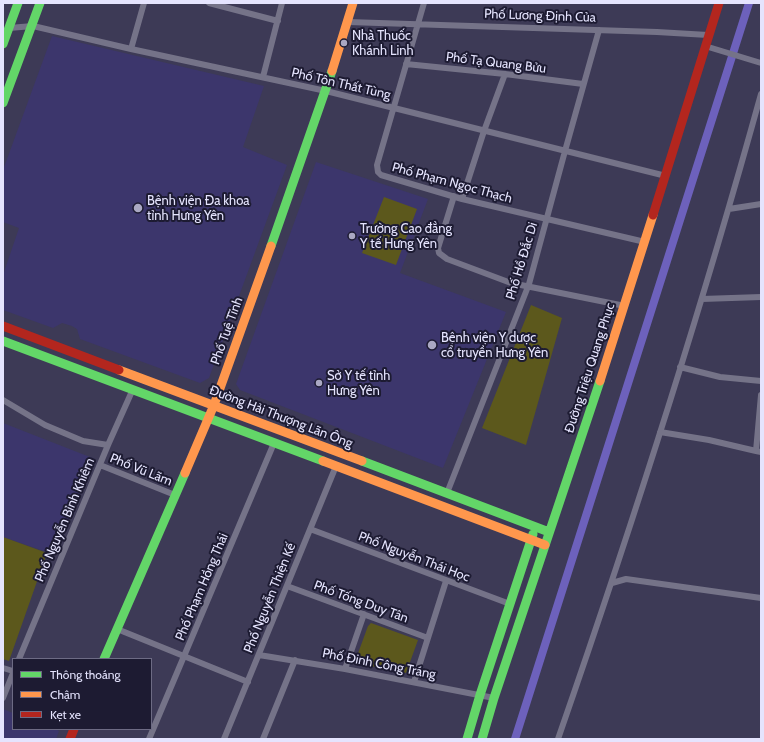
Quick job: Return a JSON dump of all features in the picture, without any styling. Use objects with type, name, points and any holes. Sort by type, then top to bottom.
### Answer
[{"type":"main road","points":[[3,44],[6,27],[18,3]]},
{"type":"main road","points":[[3,103],[40,3]]},
{"type":"main road","name":"Phố Tuệ Tĩnh","points":[[104,658],[214,405],[326,91],[353,3]]},
{"type":"main road","name":"Đường Triệu Quang Phục","points":[[482,739],[494,698],[645,242],[719,3]]},
{"type":"main road","name":"Đường Hải Thượng Lãn Ông","points":[[3,326],[549,532]]},
{"type":"main road","name":"Đường Hải Thượng Lãn Ông","points":[[3,340],[545,545]]},
{"type":"main road","points":[[60,362],[64,349]]},
{"type":"main road","points":[[386,485],[391,472]]},
{"type":"main road","points":[[467,739],[535,527]]},
{"type":"street","points":[[131,49],[144,3]]},
{"type":"street","points":[[209,3],[278,21]]},
{"type":"street","points":[[263,77],[282,3]]},
{"type":"street","name":"Phố Phạm Ngọc Thạch","points":[[424,3],[377,165],[378,172],[382,175],[462,199],[645,242]]},
{"type":"street","name":"Phố Lương Định Của","points":[[348,22],[418,23],[708,35]]},
{"type":"street","name":"Phố Tôn Thất Tùng","points":[[6,27],[32,26],[326,91],[666,176]]},
{"type":"street","name":"Phố Hồ Đắc Di","points":[[447,493],[528,286],[599,30]]},
{"type":"street","points":[[705,46],[761,63]]},
{"type":"street","name":"Phố Tạ Quang Bửu","points":[[406,64],[583,84]]},
{"type":"street","points":[[462,199],[484,131],[505,74]]},
{"type":"street","points":[[558,739],[612,584],[702,299],[758,112],[761,94]]},
{"type":"street","points":[[454,196],[438,248],[439,253],[447,259],[511,282],[624,306]]},
{"type":"street","points":[[729,209],[761,204]]},
{"type":"street","points":[[702,299],[761,297]]},
{"type":"street","points":[[680,367],[720,377],[761,382]]},
{"type":"street","name":"Phố Nguyễn Bỉnh Khiêm","points":[[19,658],[133,389]]},
{"type":"street","points":[[660,432],[709,440],[758,452],[761,395]]},
{"type":"street","points":[[3,400],[45,425],[83,441],[108,446]]},
{"type":"street","name":"Phố Phạm Hồng Thái","points":[[150,739],[274,443]]},
{"type":"street","name":"Phố Vũ Lãm","points":[[100,465],[175,495]]},
{"type":"street","name":"Phố Nguyễn Thiện Kế","points":[[224,739],[336,466]]},
{"type":"street","name":"Phố Nguyễn Thái Học","points":[[310,529],[510,604]]},
{"type":"street","points":[[612,584],[626,579],[761,598]]},
{"type":"street","points":[[414,682],[446,581]]},
{"type":"street","name":"Phố Tống Duy Tân","points":[[287,586],[428,638]]},
{"type":"street","points":[[345,669],[364,614]]},
{"type":"street","points":[[117,629],[248,682]]},
{"type":"street","name":"Phố Đinh Công Tráng","points":[[259,655],[345,669],[494,698]]},
{"type":"street","points":[[263,739],[294,660]]},
{"type":"street","points":[[3,698],[12,675]]},
{"type":"shaded area","name":"Bệnh viện Đa khoa tỉnh Hưng Yên","points":[[52,36],[264,86],[243,147],[287,165],[209,378],[200,383],[80,339],[77,329],[72,326],[62,323],[53,328],[3,310],[3,275],[19,228],[3,222],[3,170]]},
{"type":"shaded area","points":[[316,162],[428,199],[400,273],[506,312],[443,468],[240,390],[236,384]]},
{"type":"shaded area","points":[[384,197],[417,209],[396,265],[362,253]]},
{"type":"shaded area","points":[[531,305],[562,318],[526,445],[482,428]]},
{"type":"shaded area","points":[[3,423],[95,459],[53,554],[3,537]]},
{"type":"shaded area","points":[[3,537],[47,553],[9,661],[3,659]]},
{"type":"shaded area","points":[[371,623],[418,640],[406,673],[361,664],[358,661],[357,656],[368,626]]},
{"type":"shaded area","points":[[3,709],[12,713],[12,730],[59,731],[56,739],[3,739]]},
{"type":"waterway","points":[[515,739],[749,3]]},
{"type":"traffic: fast","points":[[3,44],[18,3]]},
{"type":"traffic: fast","points":[[3,103],[40,3]]},
{"type":"traffic: fast","points":[[271,246],[332,71]]},
{"type":"traffic: fast","points":[[3,341],[323,461]]},
{"type":"traffic: fast","points":[[482,739],[494,698],[600,381]]},
{"type":"traffic: fast","points":[[362,461],[549,532]]},
{"type":"traffic: fast","points":[[104,658],[185,473]]},
{"type":"traffic: fast","points":[[467,739],[533,534]]},
{"type":"traffic: slow","points":[[332,71],[353,3]]},
{"type":"traffic: slow","points":[[600,381],[653,215]]},
{"type":"traffic: slow","points":[[185,473],[214,405],[271,246]]},
{"type":"traffic: slow","points":[[119,370],[362,461]]},
{"type":"traffic: slow","points":[[323,461],[545,545]]},
{"type":"traffic: jam","points":[[653,215],[719,3]]},
{"type":"traffic: jam","points":[[3,326],[119,370]]},
{"type":"traffic: jam","points":[[70,739],[74,730]]},
{"type":"place","name":"Nhà Thuốc Khánh Linh","points":[[344,43]]},
{"type":"place","name":"Bệnh viện Đa khoa tỉnh Hưng Yên","points":[[138,208]]},
{"type":"place","name":"Trường Cao đẳng Y tế Hưng Yên","points":[[352,236]]},
{"type":"place","name":"Bệnh viện Y dược cổ truyền Hưng Yên","points":[[432,345]]},
{"type":"place","name":"Sở Y tế tỉnh Hưng Yên","points":[[319,383]]}]
